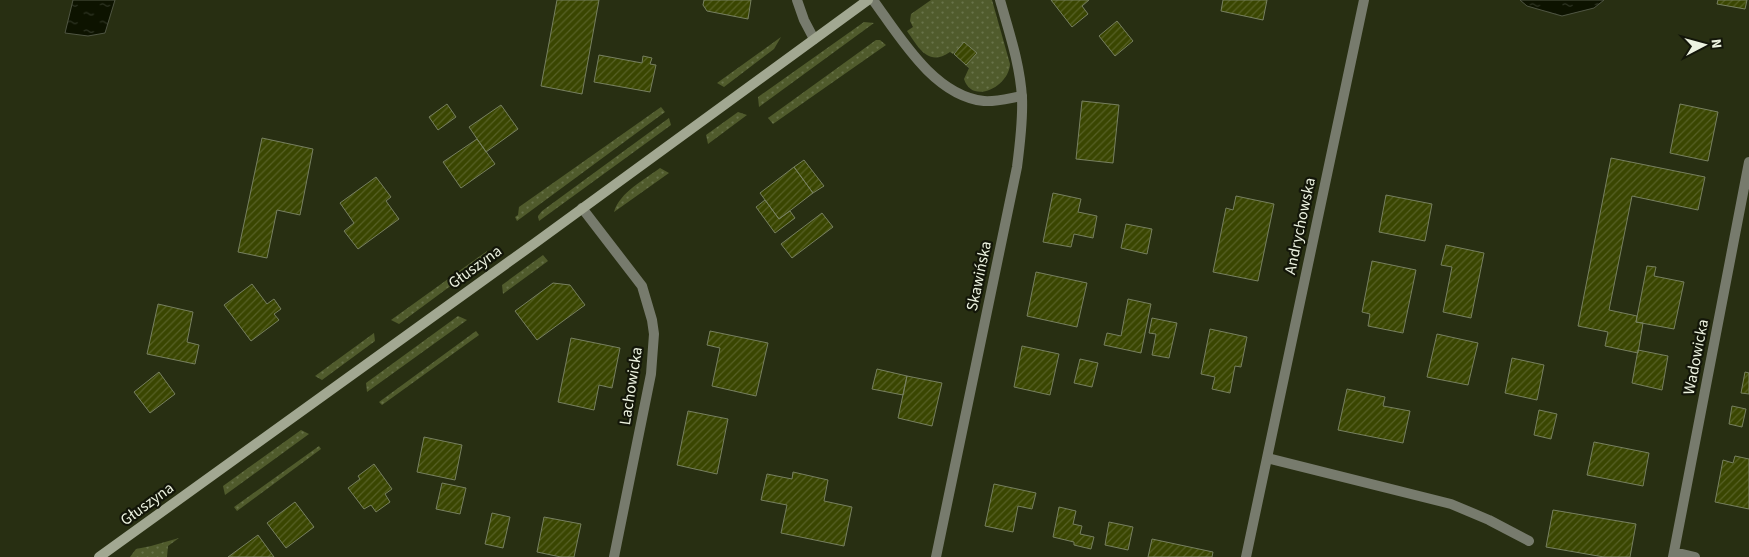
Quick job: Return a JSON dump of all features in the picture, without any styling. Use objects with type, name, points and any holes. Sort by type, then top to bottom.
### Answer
[{"type":"street","points":[[797,0],[804,20],[814,39]]},
{"type":"street","name":"Głuszyna","points":[[99,557],[868,0]]},
{"type":"street","points":[[873,0],[920,63],[945,86],[968,98],[986,101],[1022,96]]},
{"type":"street","name":"Skawińska","points":[[936,557],[1017,167],[1021,138],[1022,96],[1012,42],[1000,0]]},
{"type":"street","name":"Andrychowska","points":[[1246,557],[1364,0]]},
{"type":"street","name":"Wadowicka","points":[[1673,555],[1749,162]]},
{"type":"street","name":"Lachowicka","points":[[582,208],[642,286],[654,334],[651,374],[614,557]]},
{"type":"street","points":[[1267,458],[1451,504],[1489,520],[1529,541]]},
{"type":"street","points":[[1673,555],[1695,557]]},
{"type":"green space","points":[[931,0],[992,0],[1010,64],[1004,80],[997,86],[982,92],[974,91],[968,87],[964,79],[969,68],[965,65],[976,53],[964,43],[953,54],[950,52],[936,57],[925,54],[916,44],[907,31],[913,27],[910,21],[911,14]]},
{"type":"green space","points":[[864,22],[874,23],[759,107],[758,97]]},
{"type":"green space","points":[[781,37],[774,49],[724,87],[717,83]]},
{"type":"green space","points":[[876,40],[880,40],[886,45],[773,124],[768,118]]},
{"type":"green space","points":[[661,107],[665,112],[517,221],[515,217],[518,215],[519,207]]},
{"type":"green space","points":[[738,112],[747,115],[708,144],[706,135]]},
{"type":"green space","points":[[669,118],[671,125],[539,221],[538,216],[542,211]]},
{"type":"green space","points":[[660,168],[669,173],[614,212],[621,198],[627,192]]},
{"type":"green space","points":[[487,251],[487,259],[399,324],[391,320]]},
{"type":"green space","points":[[543,255],[548,261],[503,294],[502,285]]},
{"type":"green space","points":[[458,316],[467,320],[367,392],[366,383]]},
{"type":"green space","points":[[476,331],[479,335],[382,405],[379,402]]},
{"type":"green space","points":[[374,333],[375,341],[322,380],[315,376]]},
{"type":"green space","points":[[301,430],[309,434],[225,495],[223,486]]},
{"type":"green space","points":[[319,446],[321,449],[237,511],[234,507]]},
{"type":"green space","points":[[179,538],[168,546],[167,557],[130,557],[136,549]]},
{"type":"water","points":[[73,0],[115,0],[105,33],[88,36],[65,33]]},
{"type":"water","points":[[1520,0],[1604,0],[1594,8],[1562,16],[1527,6]]},
{"type":"building","points":[[557,0],[599,0],[582,94],[541,86]]},
{"type":"building","points":[[704,0],[751,0],[748,19],[707,11],[703,5]]},
{"type":"building","points":[[1051,0],[1089,0],[1082,6],[1088,14],[1072,27]]},
{"type":"building","points":[[1223,0],[1267,0],[1263,20],[1221,11]]},
{"type":"building","points":[[1718,0],[1747,0],[1745,9],[1717,4]]},
{"type":"building","points":[[1117,21],[1133,41],[1115,56],[1099,36]]},
{"type":"building","points":[[964,42],[977,53],[966,65],[954,54]]},
{"type":"building","points":[[599,55],[642,63],[643,56],[652,58],[650,64],[656,65],[650,92],[594,82]]},
{"type":"building","points":[[1082,101],[1119,105],[1113,163],[1076,159]]},
{"type":"building","points":[[447,104],[456,117],[438,130],[429,117]]},
{"type":"building","points":[[1680,104],[1718,112],[1708,161],[1670,153]]},
{"type":"building","points":[[501,105],[518,129],[486,152],[469,127]]},
{"type":"building","points":[[262,138],[313,149],[300,215],[277,210],[267,258],[238,252]]},
{"type":"building","points":[[477,139],[495,164],[461,188],[443,162]]},
{"type":"building","points":[[1611,158],[1705,177],[1698,210],[1632,196],[1609,310],[1637,316],[1636,322],[1643,323],[1638,353],[1605,346],[1608,332],[1578,326]]},
{"type":"building","points":[[804,160],[824,186],[813,193],[794,167]]},
{"type":"building","points":[[794,167],[813,193],[779,219],[760,193]]},
{"type":"building","points":[[376,177],[391,197],[386,201],[399,219],[358,249],[344,231],[354,223],[340,203]]},
{"type":"building","points":[[1053,193],[1081,199],[1078,212],[1097,216],[1093,238],[1074,234],[1071,247],[1043,242]]},
{"type":"building","points":[[1386,195],[1432,204],[1425,241],[1379,232]]},
{"type":"building","points":[[1236,196],[1274,204],[1258,281],[1213,272],[1226,208],[1233,210]]},
{"type":"building","points":[[765,200],[779,219],[790,211],[795,218],[775,233],[756,207]]},
{"type":"building","points":[[822,213],[833,227],[792,258],[781,244]]},
{"type":"building","points":[[1126,224],[1152,229],[1147,254],[1121,248]]},
{"type":"building","points":[[1446,245],[1484,253],[1471,318],[1443,312],[1452,267],[1441,265]]},
{"type":"building","points":[[1372,261],[1416,270],[1403,333],[1368,326],[1370,314],[1362,312]]},
{"type":"building","points":[[1647,266],[1656,267],[1654,276],[1684,282],[1674,329],[1636,322]]},
{"type":"building","points":[[1036,272],[1087,283],[1077,327],[1027,316]]},
{"type":"building","points":[[553,283],[570,285],[585,305],[537,340],[515,311]]},
{"type":"building","points":[[252,284],[267,304],[274,299],[281,309],[274,314],[279,320],[251,341],[224,305]]},
{"type":"building","points":[[1128,299],[1151,304],[1141,353],[1104,345],[1107,333],[1121,336]]},
{"type":"building","points":[[158,304],[193,312],[187,342],[199,345],[195,364],[147,354]]},
{"type":"building","points":[[1152,318],[1177,323],[1169,358],[1152,355],[1156,334],[1149,333]]},
{"type":"building","points":[[1210,329],[1247,337],[1241,367],[1235,366],[1230,393],[1212,389],[1215,377],[1201,374]]},
{"type":"building","points":[[710,331],[768,343],[756,396],[712,386],[720,348],[707,345]]},
{"type":"building","points":[[1437,334],[1478,343],[1468,385],[1427,377]]},
{"type":"building","points":[[571,338],[620,348],[612,388],[599,385],[594,410],[558,402]]},
{"type":"building","points":[[1022,346],[1059,354],[1050,395],[1014,387]]},
{"type":"building","points":[[1638,350],[1668,356],[1662,390],[1632,383]]},
{"type":"building","points":[[1512,358],[1544,365],[1537,400],[1505,393]]},
{"type":"building","points":[[1080,359],[1098,363],[1092,387],[1074,383]]},
{"type":"building","points":[[877,369],[907,376],[903,395],[872,389]]},
{"type":"building","points":[[159,372],[175,394],[150,413],[134,392]]},
{"type":"building","points":[[1745,372],[1749,373],[1749,394],[1741,393]]},
{"type":"building","points":[[907,376],[942,383],[932,426],[898,418]]},
{"type":"building","points":[[1347,389],[1385,397],[1383,406],[1410,411],[1403,443],[1338,430]]},
{"type":"building","points":[[1732,406],[1746,409],[1742,427],[1729,424]]},
{"type":"building","points":[[1539,410],[1557,414],[1551,439],[1534,435]]},
{"type":"building","points":[[688,411],[728,419],[717,474],[677,465]]},
{"type":"building","points":[[424,437],[462,445],[455,480],[417,472]]},
{"type":"building","points":[[1594,442],[1649,453],[1643,486],[1587,475]]},
{"type":"building","points":[[1735,456],[1749,459],[1749,509],[1715,502],[1723,460],[1733,463]]},
{"type":"building","points":[[374,464],[392,489],[385,494],[390,502],[376,512],[371,505],[364,509],[348,488],[360,479],[358,476]]},
{"type":"building","points":[[793,472],[828,480],[824,501],[852,507],[844,546],[781,533],[787,505],[761,500],[767,474],[792,479]]},
{"type":"building","points":[[442,483],[466,488],[460,514],[436,509]]},
{"type":"building","points":[[994,484],[1036,493],[1032,509],[1018,506],[1013,532],[985,526]]},
{"type":"building","points":[[295,502],[314,527],[286,548],[267,523]]},
{"type":"building","points":[[1059,507],[1076,511],[1073,524],[1082,526],[1080,534],[1094,537],[1091,549],[1074,545],[1074,542],[1053,537]]},
{"type":"building","points":[[1553,510],[1636,524],[1630,557],[1604,557],[1546,547]]},
{"type":"building","points":[[492,513],[510,517],[503,548],[485,544]]},
{"type":"building","points":[[544,517],[581,524],[574,557],[561,557],[537,552]]},
{"type":"building","points":[[1109,522],[1133,527],[1128,550],[1105,545]]},
{"type":"building","points":[[258,535],[274,557],[228,557]]},
{"type":"building","points":[[1152,539],[1213,552],[1212,557],[1148,557]]}]
